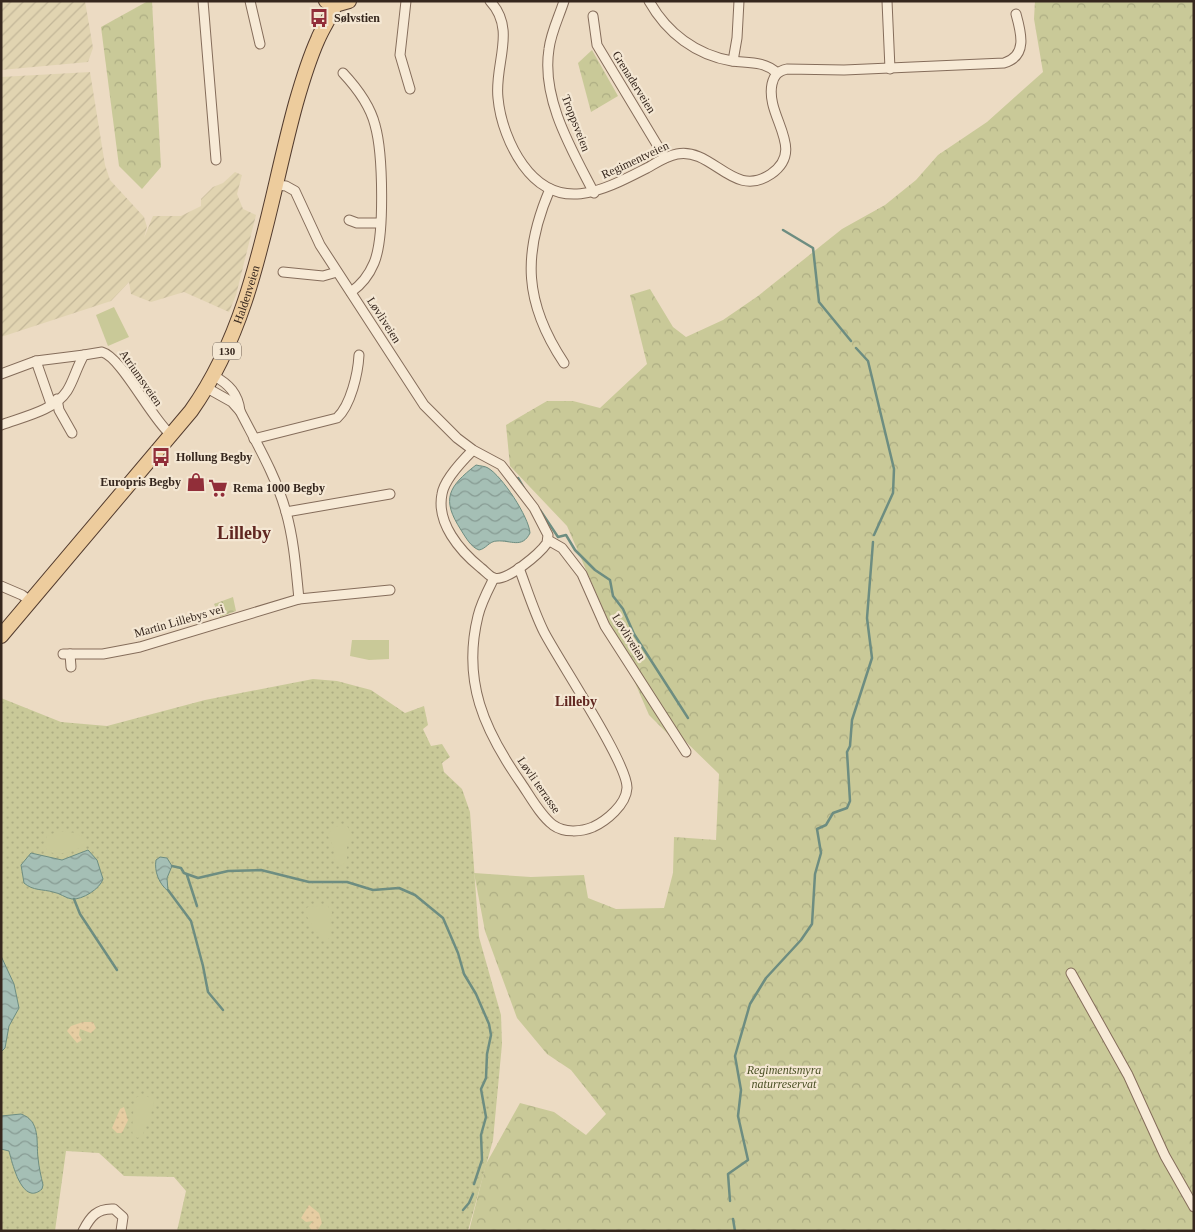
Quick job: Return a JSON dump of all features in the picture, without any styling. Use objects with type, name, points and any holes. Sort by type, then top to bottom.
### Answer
[{"type":"main road","points":[[331,3],[349,1]]},
{"type":"main road","name":"Haldenveien","points":[[1,636],[170,434],[211,382],[239,321],[277,185],[296,103],[319,36],[329,22],[331,3]]},
{"type":"street","points":[[203,1],[216,160]]},
{"type":"street","points":[[250,1],[260,44]]},
{"type":"street","points":[[406,1],[400,55],[410,89]]},
{"type":"street","name":"Regimentveien","points":[[490,1],[497,9],[504,24],[504,43],[498,87],[504,124],[524,166],[535,178],[550,189],[570,195],[594,193],[665,158],[683,153],[698,156],[735,179],[745,181],[761,179],[771,174],[781,163],[786,146],[783,132],[771,105],[772,86],[777,73]]},
{"type":"street","name":"Troppsveien","points":[[564,1],[548,50],[552,94],[564,133],[594,193]]},
{"type":"street","points":[[649,1],[659,17],[681,40],[699,50],[733,61],[767,65],[777,73],[787,69],[890,69],[1008,62],[1015,56],[1021,45],[1016,14]]},
{"type":"street","points":[[733,61],[738,29],[739,1]]},
{"type":"street","points":[[887,1],[890,69]]},
{"type":"street","name":"Grenaderveien","points":[[594,16],[597,45],[665,158]]},
{"type":"street","name":"Løvliveien","points":[[343,73],[367,103],[375,124],[379,152],[380,245],[364,281],[351,292]]},
{"type":"street","name":"Løvliveien","points":[[277,185],[286,186],[295,191],[313,232],[337,272],[424,405],[457,438],[473,450],[501,465],[534,508],[548,534],[548,540],[562,548],[582,574],[605,626],[686,752]]},
{"type":"street","points":[[550,189],[532,243],[532,274],[535,302],[552,344],[564,363]]},
{"type":"street","points":[[349,220],[357,223],[380,223]]},
{"type":"street","points":[[283,272],[323,276],[337,272]]},
{"type":"street","name":"Atriumsveien","points":[[1,374],[36,361],[102,352],[115,359],[154,418],[170,434]]},
{"type":"street","points":[[1,425],[42,410],[54,402],[67,390],[84,355]]},
{"type":"street","points":[[254,438],[337,418],[344,412],[350,397],[359,355]]},
{"type":"street","points":[[36,361],[54,402],[72,433]]},
{"type":"street","points":[[211,382],[240,411],[275,480],[286,512],[295,550],[300,599]]},
{"type":"street","points":[[211,382],[232,390],[239,400],[240,411]]},
{"type":"street","points":[[473,450],[459,465],[442,492],[441,512],[451,537],[470,560],[494,578],[505,576],[519,568],[543,549],[548,540]]},
{"type":"street","points":[[286,512],[390,494]]},
{"type":"street","name":"Løvli terrasse","points":[[494,578],[478,615],[474,634],[471,669],[478,702],[493,736],[509,765],[546,819],[558,828],[582,831],[606,819],[616,809],[626,792],[626,778],[613,750],[544,632],[519,568]]},
{"type":"street","points":[[1,586],[22,595],[30,601]]},
{"type":"street","name":"Martin Lillebys vei","points":[[71,667],[66,654],[103,654],[140,647],[300,599],[390,590]]},
{"type":"street","points":[[1071,973],[1128,1075],[1165,1156],[1194,1207]]},
{"type":"street","points":[[83,1231],[91,1216],[107,1209],[114,1209],[123,1217],[124,1224],[121,1231]]},
{"type":"shaded area","points":[[1,1],[85,1],[93,48],[88,62],[1,70]]},
{"type":"shaded area","points":[[90,72],[105,165],[110,180],[144,217],[147,227],[144,238],[153,216],[181,216],[201,206],[201,199],[213,187],[223,183],[235,172],[242,175],[237,194],[243,209],[256,215],[236,295],[229,312],[184,292],[151,302],[131,294],[129,282],[111,301],[1,337],[1,77]]},
{"type":"green space","points":[[148,1],[152,1],[161,167],[142,189],[119,166],[101,27]]},
{"type":"green space","name":"Regimentsmyra naturreservat","points":[[1035,1],[1194,1],[1194,1231],[469,1231],[486,1164],[520,1103],[554,1112],[586,1135],[606,1114],[571,1070],[547,1054],[517,1018],[485,931],[474,873],[531,877],[584,875],[588,898],[616,909],[664,908],[673,873],[674,837],[716,840],[719,774],[683,739],[670,736],[649,715],[567,526],[510,466],[506,425],[547,401],[573,401],[600,408],[647,364],[630,295],[650,289],[673,327],[686,337],[723,320],[758,296],[842,229],[885,205],[916,180],[938,155],[987,122],[1043,72],[1034,19]]},
{"type":"green space","points":[[592,50],[618,96],[591,112],[578,63]]},
{"type":"green space","points":[[114,307],[129,337],[108,346],[96,315]]},
{"type":"green space","points":[[233,597],[236,611],[220,617],[214,604]]},
{"type":"green space","points":[[352,640],[389,640],[389,659],[369,660],[350,656]]},
{"type":"green space","points":[[313,679],[337,681],[371,690],[405,713],[424,706],[428,725],[423,729],[431,746],[442,744],[450,757],[442,763],[444,772],[462,789],[470,812],[479,937],[501,1015],[502,1044],[493,1140],[468,1231],[177,1231],[186,1191],[174,1177],[124,1176],[99,1153],[66,1151],[55,1231],[1,1231],[1,698],[61,722],[107,726],[205,700]]},
{"type":"green space","points":[[338,826],[347,826],[352,834],[347,847],[347,861],[341,866],[335,861],[333,846],[328,836],[331,829]]},
{"type":"green space","points":[[59,831],[76,833],[85,838],[85,844],[82,847],[67,852],[56,853],[47,851],[44,843],[47,836]]},
{"type":"green space","points":[[327,905],[332,912],[330,923],[331,936],[325,942],[313,927],[304,910],[308,907]]},
{"type":"green space","points":[[142,1095],[154,1099],[154,1102],[143,1134],[138,1138],[132,1134],[133,1111],[135,1098]]},
{"type":"sand","points":[[83,1022],[93,1022],[96,1028],[91,1033],[80,1029],[79,1035],[82,1040],[77,1043],[67,1031],[71,1026]]},
{"type":"sand","points":[[124,1107],[128,1120],[122,1133],[117,1133],[112,1128],[120,1109]]},
{"type":"sand","points":[[309,1205],[319,1213],[322,1223],[317,1231],[312,1231],[309,1226],[313,1221],[306,1222],[301,1218]]},
{"type":"water","points":[[476,465],[487,467],[494,472],[514,498],[525,517],[530,533],[523,541],[516,543],[494,541],[479,550],[471,544],[463,533],[451,510],[450,494],[459,480]]},
{"type":"water","points":[[88,850],[97,860],[103,879],[95,890],[85,896],[76,899],[67,898],[56,893],[34,889],[24,883],[21,865],[31,853],[62,860]]},
{"type":"water","points":[[160,857],[167,858],[172,866],[167,878],[168,891],[162,885],[157,873],[156,860]]},
{"type":"water","points":[[1,956],[14,984],[19,1008],[9,1026],[5,1048],[1,1052]]},
{"type":"water","points":[[21,1114],[27,1117],[35,1127],[38,1162],[43,1185],[42,1189],[35,1193],[29,1192],[24,1188],[15,1173],[9,1151],[1,1149],[1,1116]]},
{"type":"waterway","points":[[783,230],[813,248],[819,302],[851,341]]},
{"type":"waterway","points":[[856,348],[868,361],[894,469],[893,493],[874,535]]},
{"type":"waterway","points":[[518,478],[525,490]]},
{"type":"waterway","points":[[540,510],[558,537],[566,535],[575,550],[595,570],[610,580],[613,596],[623,609],[634,634],[688,718]]},
{"type":"waterway","points":[[730,1201],[728,1174],[748,1160],[738,1116],[741,1090],[735,1056],[750,1004],[766,978],[801,940],[812,924],[815,874],[821,853],[817,829],[826,825],[833,813],[847,808],[850,801],[847,752],[850,746],[852,720],[872,658],[867,618],[873,542]]},
{"type":"waterway","points":[[172,866],[181,868],[184,873],[198,878],[228,871],[261,870],[309,882],[347,882],[373,890],[399,888],[415,895],[443,918],[458,953],[464,974],[476,994],[489,1024],[491,1035],[487,1054],[486,1078],[481,1089],[486,1117],[481,1135],[482,1160],[474,1184]]},
{"type":"waterway","points":[[187,875],[197,906]]},
{"type":"waterway","points":[[168,890],[191,921],[208,992],[223,1010]]},
{"type":"waterway","points":[[74,899],[80,914],[117,970]]},
{"type":"waterway","points":[[463,1210],[473,1194]]},
{"type":"waterway","points":[[733,1219],[735,1231]]},
{"type":"place","name":"Sølvstien","points":[[319,18]]},
{"type":"place","name":"Hollung Begby","points":[[161,457]]},
{"type":"place","name":"Europris Begby","points":[[196,482]]},
{"type":"place","name":"Rema 1000 Begby","points":[[218,488]]},
{"type":"district","name":"Lilleby","points":[[244,533]]},
{"type":"district","name":"Lilleby","points":[[576,701]]}]
